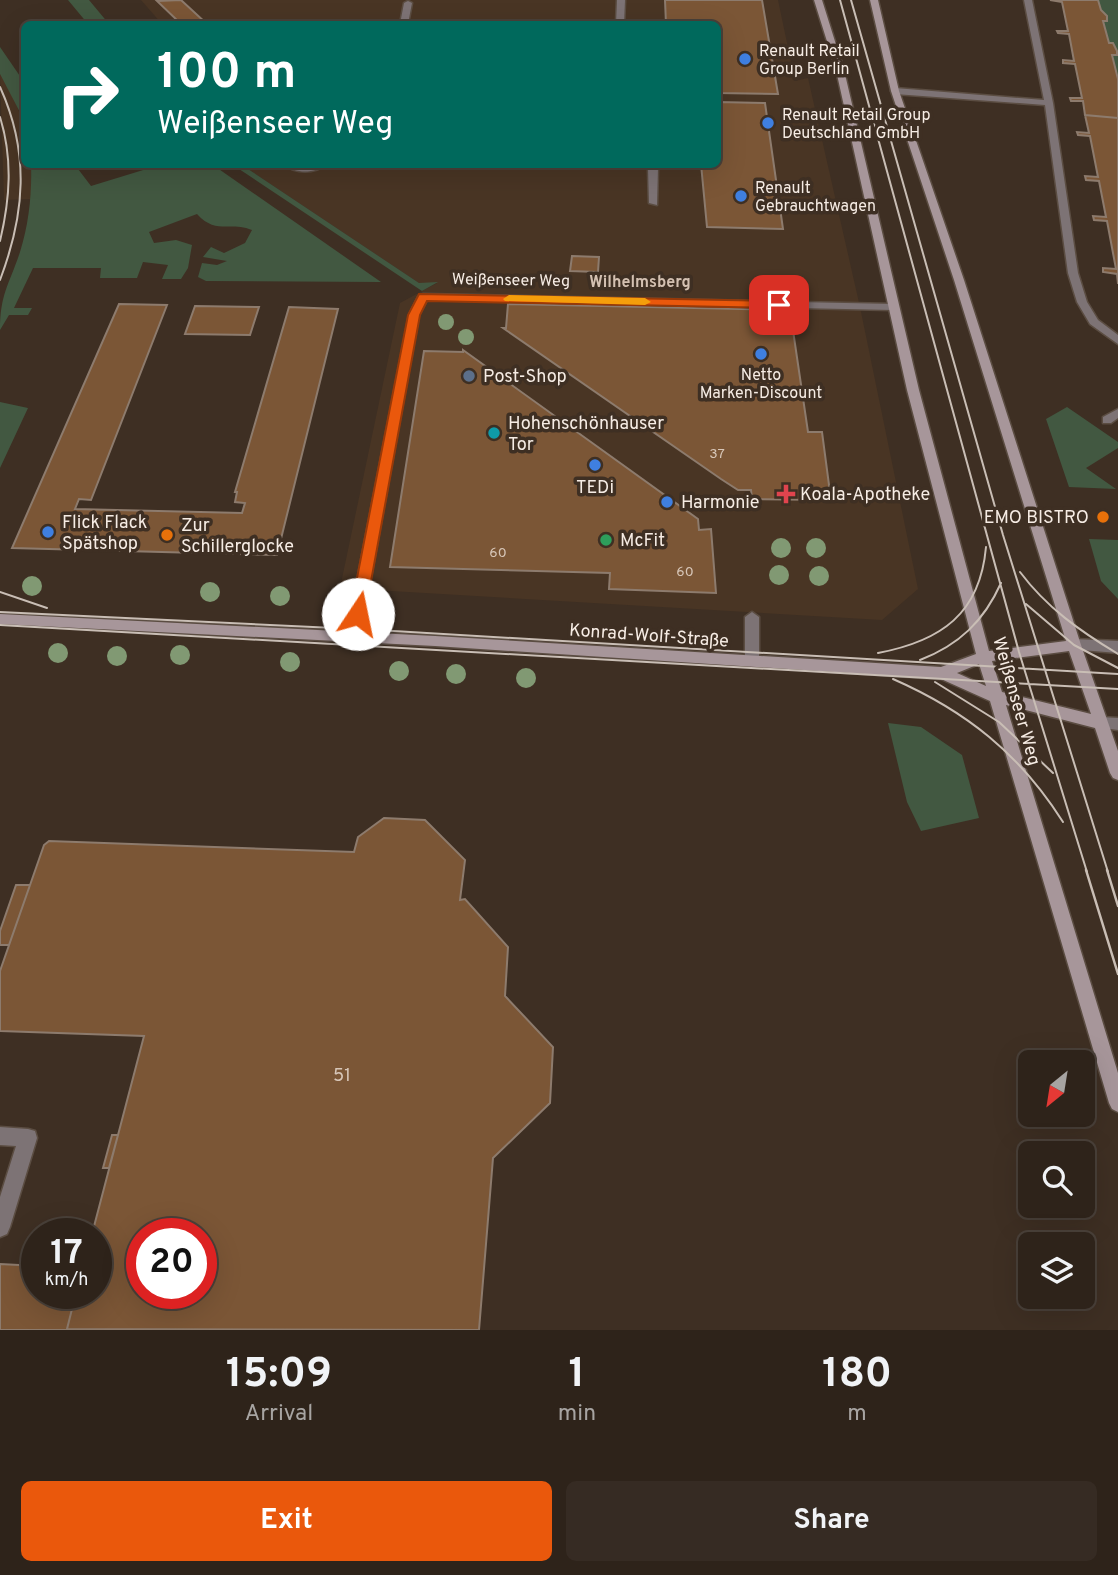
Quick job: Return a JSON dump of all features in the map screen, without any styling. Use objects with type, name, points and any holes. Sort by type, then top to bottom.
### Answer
[{"type":"main road","name":"Weißenseer Weg","points":[[818,0],[839,70],[893,307],[983,657],[1118,1103]]},
{"type":"main road","points":[[874,0],[895,92],[959,280],[1074,645],[1118,773]]},
{"type":"main road","name":"Konrad-Wolf-Straße","points":[[0,619],[353,637],[942,673],[994,696],[1101,723]]},
{"type":"main road","name":"Konrad-Wolf-Straße","points":[[942,673],[983,657],[1074,645]]},
{"type":"street","points":[[620,21],[621,0]]},
{"type":"street","points":[[1028,0],[1049,103],[1073,273],[1082,302],[1094,322],[1118,341]]},
{"type":"street","points":[[405,21],[408,3]]},
{"type":"street","points":[[895,92],[1049,103]]},
{"type":"street","points":[[293,168],[316,168]]},
{"type":"street","points":[[653,168],[654,202]]},
{"type":"street","name":"Weißenseer Weg","points":[[353,637],[414,315],[423,297],[893,307]]},
{"type":"street","points":[[752,617],[752,661]]},
{"type":"street","points":[[1074,645],[1118,647]]},
{"type":"street","points":[[1101,723],[1118,724]]},
{"type":"street","points":[[0,1136],[28,1138],[0,1227]]},
{"type":"shaded area","points":[[141,0],[778,0],[795,81],[808,78],[860,307],[918,589],[882,620],[340,588],[400,303],[437,283],[419,283],[246,168],[721,168],[721,21],[159,21]]},
{"type":"shaded area","points":[[0,74],[16,102],[21,118],[21,168],[31,168],[31,199],[4,200]]},
{"type":"green space","points":[[68,0],[89,0],[106,21],[86,21]]},
{"type":"green space","points":[[1098,0],[1118,0],[1118,79],[1112,55],[1117,51],[1113,43],[1109,43],[1103,21],[1107,21],[1107,16],[1101,10]]},
{"type":"green space","points":[[0,47],[21,78],[21,114],[0,74]]},
{"type":"green space","points":[[31,168],[77,168],[91,186],[150,168],[217,168],[381,282],[206,281],[198,277],[202,263],[217,265],[227,261],[203,257],[211,247],[224,253],[245,243],[252,230],[210,224],[197,214],[149,232],[154,243],[176,240],[192,245],[188,268],[181,279],[162,279],[168,265],[143,262],[137,278],[100,278],[101,268],[33,268],[14,308],[32,308],[28,315],[9,315],[0,330],[3,298],[20,252],[30,197]]},
{"type":"green space","points":[[238,168],[246,168],[419,283],[438,282],[422,291]]},
{"type":"green space","points":[[0,402],[28,408],[0,468]]},
{"type":"green space","points":[[1067,407],[1118,442],[1118,448],[1086,468],[1116,489],[1069,487],[1046,419]]},
{"type":"green space","points":[[1089,539],[1118,540],[1118,599],[1101,581]]},
{"type":"green space","points":[[888,723],[921,727],[962,755],[979,818],[921,831],[907,802]]},
{"type":"building","points":[[181,0],[204,21],[178,21],[157,1]]},
{"type":"building","name":"Renault Retail Group Berlin","points":[[665,0],[762,0],[778,94],[721,93],[721,21],[666,21]]},
{"type":"building","points":[[1050,0],[1098,0],[1101,10],[1107,16],[1107,21],[1103,21],[1109,43],[1113,43],[1117,51],[1117,55],[1112,55],[1118,79],[1118,118],[1085,115],[1083,101],[1071,101],[1070,98],[1082,98],[1075,64],[1063,63],[1063,60],[1074,61],[1069,34],[1057,31],[1068,31],[1062,2]]},
{"type":"building","name":"Renault Gebrauchtwagen","points":[[721,102],[765,103],[783,229],[707,227],[701,168],[721,168]]},
{"type":"building","points":[[1085,115],[1118,118],[1118,284],[1117,274],[1103,272],[1103,268],[1116,269],[1107,221],[1094,220],[1093,216],[1106,217],[1099,181],[1086,180],[1085,176],[1098,177],[1090,136],[1078,135],[1077,132],[1089,133]]},
{"type":"building","points":[[572,256],[599,257],[598,272],[570,271]]},
{"type":"building","points":[[119,304],[167,305],[91,500],[79,499],[75,509],[242,513],[245,503],[235,502],[235,492],[289,307],[338,309],[277,555],[12,548]]},
{"type":"building","name":"Hohenschönhauser Tor","points":[[508,304],[790,310],[808,432],[822,432],[831,500],[752,499],[751,490],[738,490],[721,479],[503,328],[506,328]]},
{"type":"building","points":[[195,306],[259,307],[250,335],[185,334]]},
{"type":"building","name":"Hohenschönhauser Tor","points":[[463,350],[698,519],[699,530],[711,529],[716,593],[609,589],[610,573],[390,567],[424,351]]},
{"type":"building","points":[[384,818],[425,820],[465,860],[460,900],[465,899],[508,947],[505,996],[553,1047],[550,1103],[493,1158],[479,1330],[67,1329],[72,1309],[112,1309],[112,1218],[96,1218],[144,1036],[0,1031],[0,971],[44,845],[49,841],[354,852],[358,837]]},
{"type":"building","points":[[16,885],[30,885],[9,945],[0,945],[0,931]]},
{"type":"building","points":[[112,1135],[118,1135],[109,1168],[103,1168]]},
{"type":"building","points":[[0,1264],[21,1265],[21,1309],[72,1309],[67,1329],[111,1330],[0,1330]]},
{"type":"tram line","points":[[840,0],[1000,584]]},
{"type":"tram line","points":[[851,0],[1003,535],[1045,670]]},
{"type":"tram line","points":[[0,87],[16,136],[21,184],[15,231],[0,280]]},
{"type":"tram line","points":[[0,117],[7,148],[9,179],[0,241]]},
{"type":"tram line","points":[[878,653],[921,641],[953,621],[966,607],[975,590],[986,547]]},
{"type":"tram line","points":[[1020,572],[1041,597],[1065,618],[1118,654]]},
{"type":"tram line","points":[[920,660],[947,647],[969,630],[987,609],[1000,584]]},
{"type":"tram line","points":[[1000,584],[1024,668]]},
{"type":"tram line","points":[[0,592],[47,608]]},
{"type":"tram line","points":[[1026,604],[1074,645],[1118,668]]},
{"type":"tram line","points":[[0,612],[377,630],[1024,668]]},
{"type":"tram line","points":[[0,625],[1029,684]]},
{"type":"tram line","points":[[1024,668],[1045,670]]},
{"type":"tram line","points":[[1024,668],[1029,684]]},
{"type":"tram line","points":[[1045,670],[1118,674]]},
{"type":"tram line","points":[[1045,670],[1050,685]]},
{"type":"tram line","points":[[893,679],[944,705],[989,737],[1029,775],[1063,822]]},
{"type":"tram line","points":[[935,682],[999,722],[1053,773]]},
{"type":"tram line","points":[[1029,684],[1050,685]]},
{"type":"tram line","points":[[1029,684],[1087,872]]},
{"type":"tram line","points":[[1050,685],[1118,689]]},
{"type":"tram line","points":[[1050,685],[1108,872]]},
{"type":"tram line","points":[[1086,870],[1118,974]]},
{"type":"tram line","points":[[1107,870],[1118,906]]},
{"type":"slow traffic","points":[[509,299],[645,302]]},
{"type":"place","name":"Renault Retail Group Berlin","points":[[745,59]]},
{"type":"place","name":"Renault Retail Group Deutschland GmbH","points":[[768,123]]},
{"type":"place","name":"Renault Gebrauchtwagen","points":[[741,196]]},
{"type":"place","name":"Netto Marken-Discount","points":[[761,354]]},
{"type":"place","name":"Post-Shop","points":[[469,376]]},
{"type":"place","name":"Hohenschönhauser Tor","points":[[494,433]]},
{"type":"place","name":"TEDi","points":[[595,465]]},
{"type":"place","name":"Koala-Apotheke","points":[[786,494]]},
{"type":"place","name":"Harmonie","points":[[667,502]]},
{"type":"place","name":"EMO BISTRO","points":[[1103,517]]},
{"type":"place","name":"Flick Flack Spätshop","points":[[48,532]]},
{"type":"place","name":"Zur Schillerglocke","points":[[167,535]]},
{"type":"place","name":"McFit","points":[[606,540]]},
{"type":"district","name":"Wilhelmsberg","points":[[640,281]]},
{"type":"route","points":[[358,614],[414,315],[423,297],[779,305]]}]
